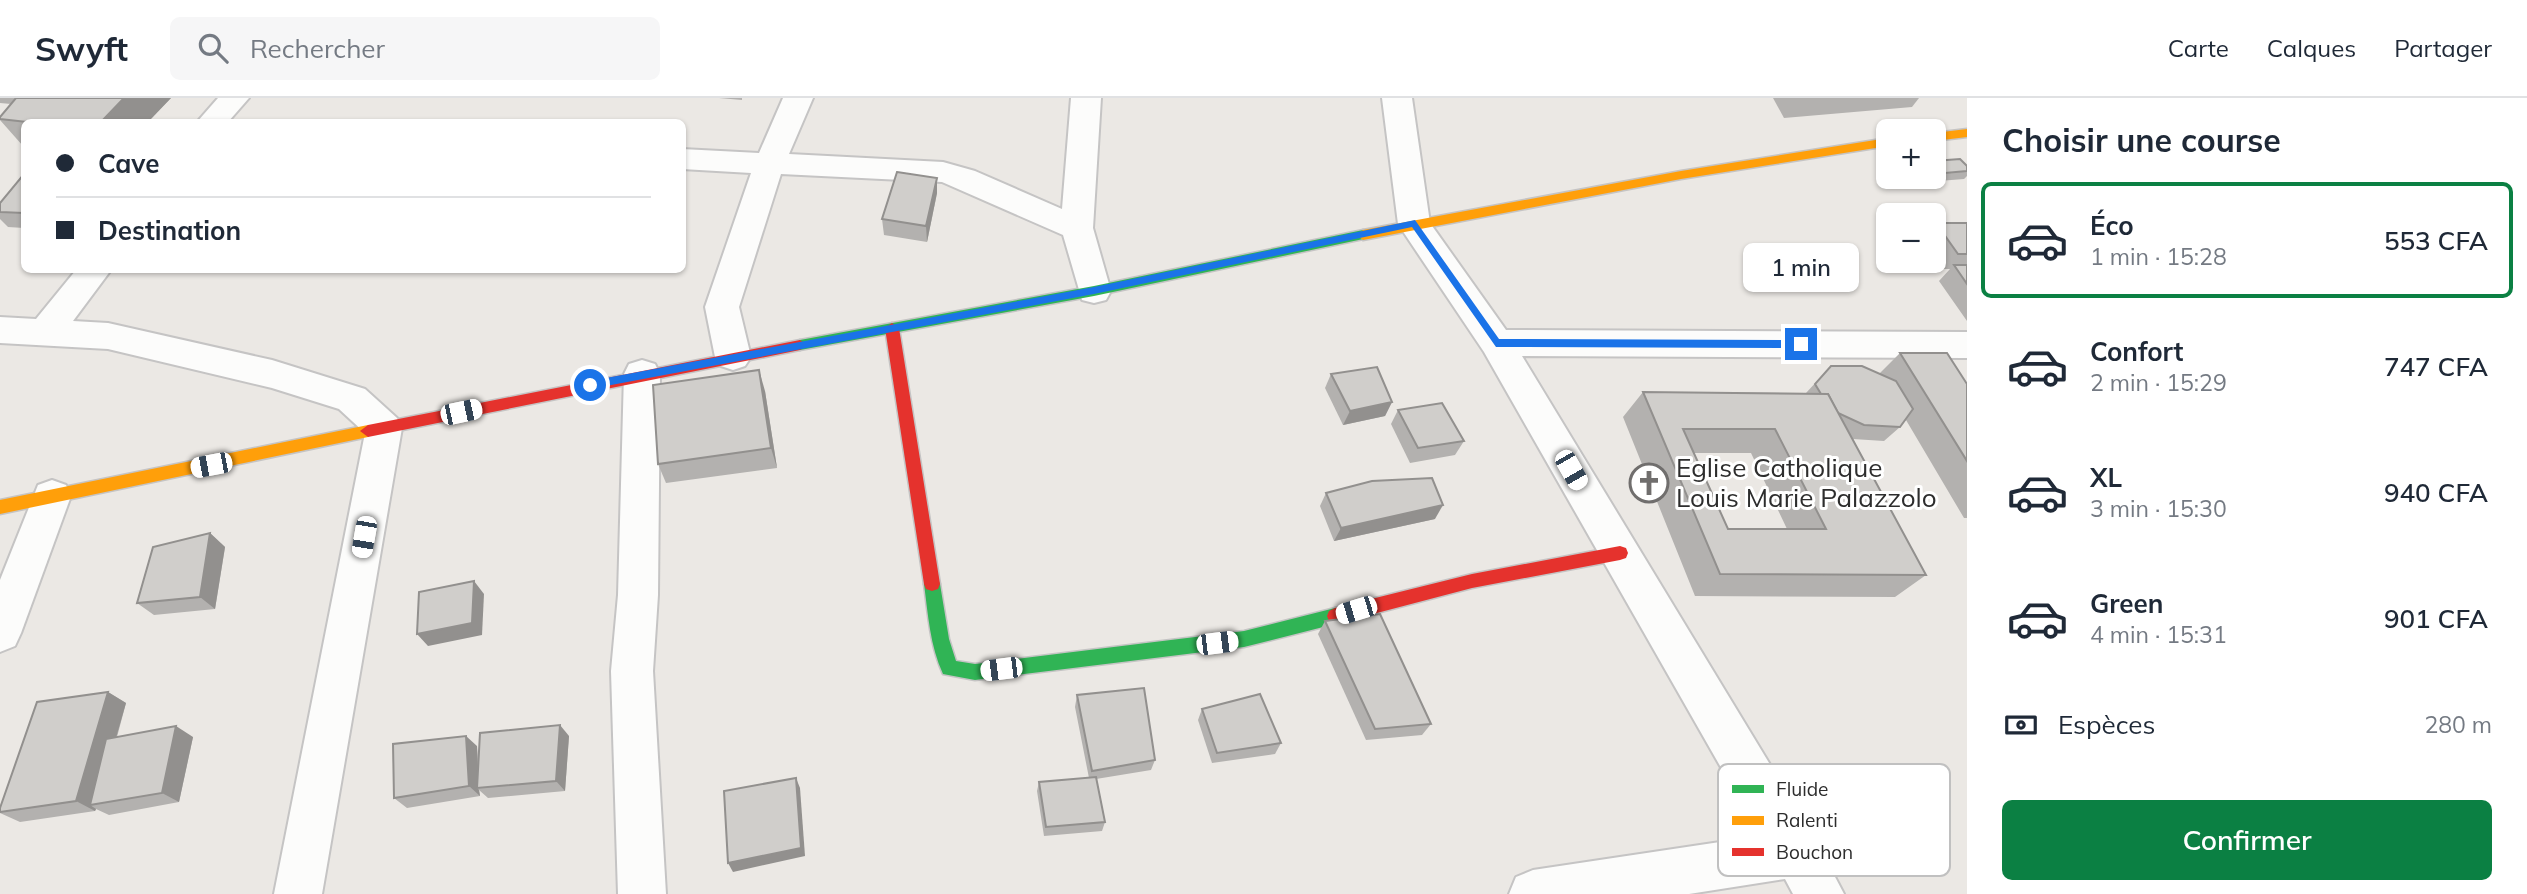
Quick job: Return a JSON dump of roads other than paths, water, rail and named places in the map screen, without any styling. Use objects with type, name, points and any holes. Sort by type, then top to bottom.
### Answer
[{"type":"street","points":[[215,119],[234,98]]},
{"type":"street","points":[[733,357],[722,307],[769,164],[798,98]]},
{"type":"street","points":[[1086,98],[1077,228],[1094,290]]},
{"type":"street","points":[[1397,98],[1415,224],[1496,343],[1744,764]]},
{"type":"street","points":[[1946,136],[1967,134]]},
{"type":"street","points":[[0,507],[642,374],[1094,290],[1415,224],[1681,175],[1876,144]]},
{"type":"street","points":[[686,159],[943,172],[964,178],[1077,228]]},
{"type":"street","points":[[47,330],[92,273]]},
{"type":"street","points":[[892,328],[940,639],[949,667],[975,672],[1244,639],[1287,631],[1455,584],[1620,553]]},
{"type":"street","points":[[0,330],[47,330],[108,336],[272,374],[352,399],[384,428]]},
{"type":"street","points":[[1496,343],[1967,345]]},
{"type":"street","points":[[642,374],[638,595],[632,670],[642,894]]},
{"type":"street","points":[[299,894],[384,428]]},
{"type":"street","points":[[0,633],[52,496]]},
{"type":"street","points":[[1533,894],[1718,866]]},
{"type":"street","points":[[1810,876],[1820,894]]},
{"type":"place","name":"Eglise Catholique Louis Marie Palazzolo","points":[[1649,483]]}]
